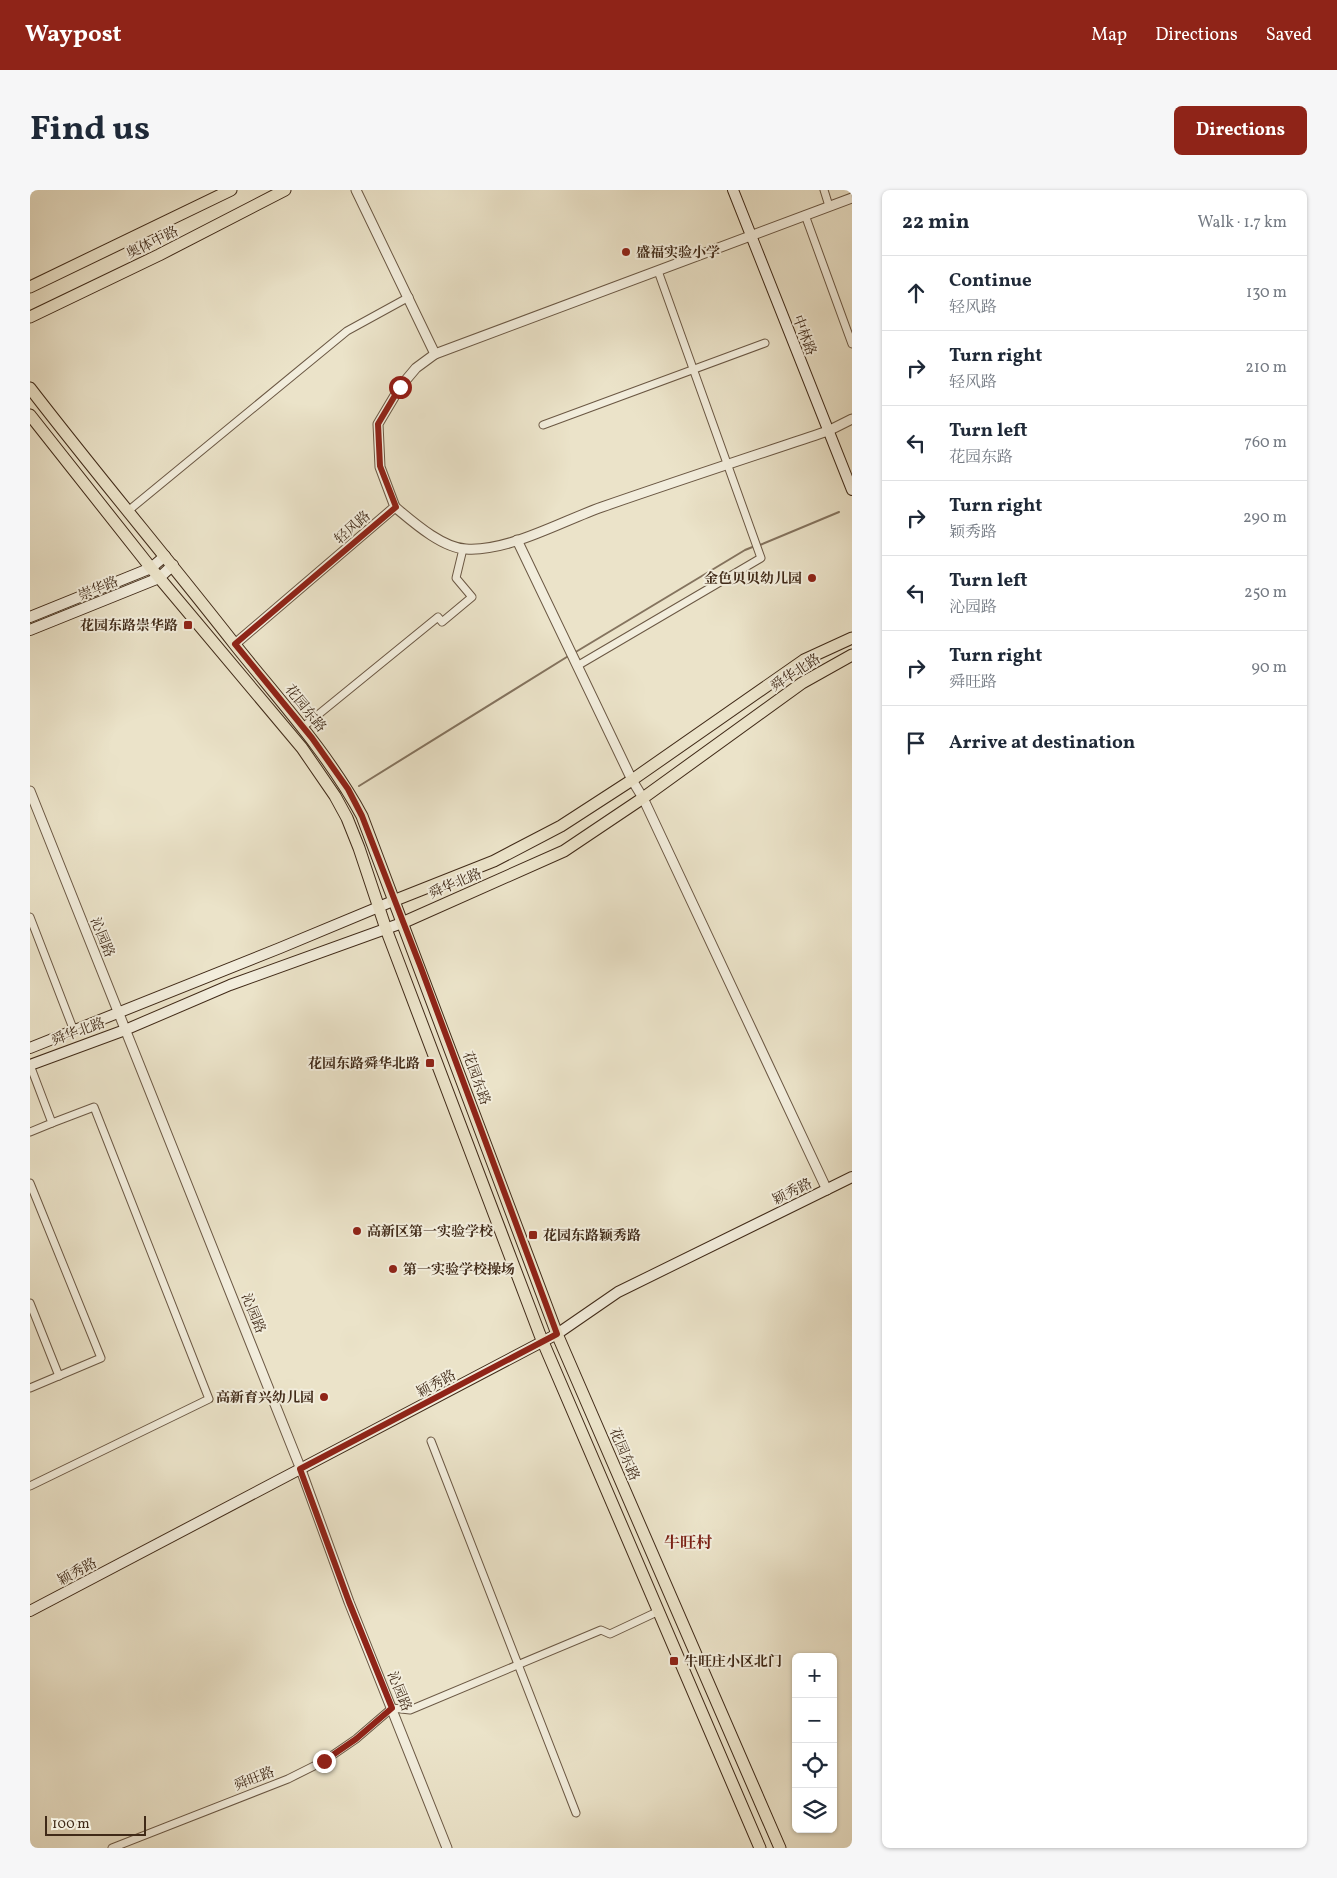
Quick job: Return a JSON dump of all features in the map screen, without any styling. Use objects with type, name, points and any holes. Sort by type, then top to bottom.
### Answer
[{"type":"main road","name":"奥体中路","points":[[30,287],[231,190]]},
{"type":"main road","name":"奥体中路","points":[[30,317],[159,256],[285,190]]},
{"type":"main road","name":"中林路","points":[[733,190],[852,490]]},
{"type":"main road","name":"花园东路","points":[[30,388],[90,466],[173,565],[303,727],[348,789],[358,809],[421,968],[557,1334],[780,1848]]},
{"type":"main road","name":"花园东路","points":[[30,415],[159,578],[302,748],[335,796],[347,818],[386,929],[543,1341],[760,1848]]},
{"type":"main road","name":"崇华路","points":[[30,617],[151,568],[165,556]]},
{"type":"main road","name":"崇华路","points":[[30,630],[159,578],[173,565]]},
{"type":"main road","name":"舜华北路","points":[[30,1048],[494,861],[561,826],[632,780],[804,660],[852,638]]},
{"type":"main road","name":"舜华北路","points":[[30,1065],[125,1030],[230,985],[402,923],[564,851],[643,798],[802,683],[852,655]]},
{"type":"main road","name":"颖秀路","points":[[30,1611],[557,1334],[618,1292],[852,1177]]},
{"type":"street","points":[[356,190],[435,354]]},
{"type":"street","points":[[824,190],[829,206]]},
{"type":"street","points":[[852,198],[435,354],[416,368],[400,387],[378,424],[380,466],[396,507],[419,528],[438,540],[463,549],[487,549],[828,431],[852,419]]},
{"type":"street","points":[[805,215],[852,344]]},
{"type":"street","points":[[577,666],[761,558],[658,271]]},
{"type":"street","points":[[128,511],[347,331],[409,297]]},
{"type":"street","points":[[843,319],[852,316]]},
{"type":"street","points":[[543,425],[765,343]]},
{"type":"street","name":"轻风路","points":[[235,644],[396,507]]},
{"type":"street","points":[[517,540],[632,780],[643,798],[826,1190]]},
{"type":"street","points":[[303,727],[438,617],[442,622],[472,597],[456,578],[463,549]]},
{"type":"street","name":"沁园路","points":[[30,791],[300,1469],[349,1602],[447,1848]]},
{"type":"street","points":[[30,916],[74,1031]]},
{"type":"street","points":[[30,1065],[52,1123]]},
{"type":"street","points":[[30,1132],[94,1107],[209,1399],[30,1486]]},
{"type":"street","points":[[30,1183],[101,1358],[30,1388]]},
{"type":"street","points":[[30,1303],[59,1376]]},
{"type":"street","points":[[432,1442],[576,1813]]},
{"type":"street","points":[[392,1708],[410,1710],[601,1630],[610,1634],[659,1612]]},
{"type":"street","name":"舜旺路","points":[[112,1848],[288,1779],[324,1761],[356,1739],[392,1708]]},
{"type":"waterway","points":[[760,545],[839,512]]},
{"type":"waterway","points":[[574,653],[745,550],[755,546]]},
{"type":"waterway","points":[[359,786],[570,655]]},
{"type":"place","name":"盛福实验小学","points":[[626,252]]},
{"type":"place","name":"金色贝贝幼儿园","points":[[812,578]]},
{"type":"place","name":"花园东路崇华路","points":[[188,625]]},
{"type":"place","name":"花园东路舜华北路","points":[[430,1063]]},
{"type":"place","name":"高新区第一实验学校","points":[[357,1231]]},
{"type":"place","name":"花园东路颖秀路","points":[[533,1235]]},
{"type":"place","name":"第一实验学校操场","points":[[393,1269]]},
{"type":"place","name":"高新育兴幼儿园","points":[[324,1397]]},
{"type":"place","name":"牛旺庄小区北门","points":[[674,1661]]},
{"type":"district","name":"牛旺村","points":[[688,1542]]},
{"type":"route","points":[[324,1761],[356,1739],[392,1708],[349,1602],[300,1469],[557,1334],[421,968],[362,816],[348,789],[312,738],[235,644],[396,507],[380,466],[378,424],[400,387]]}]
